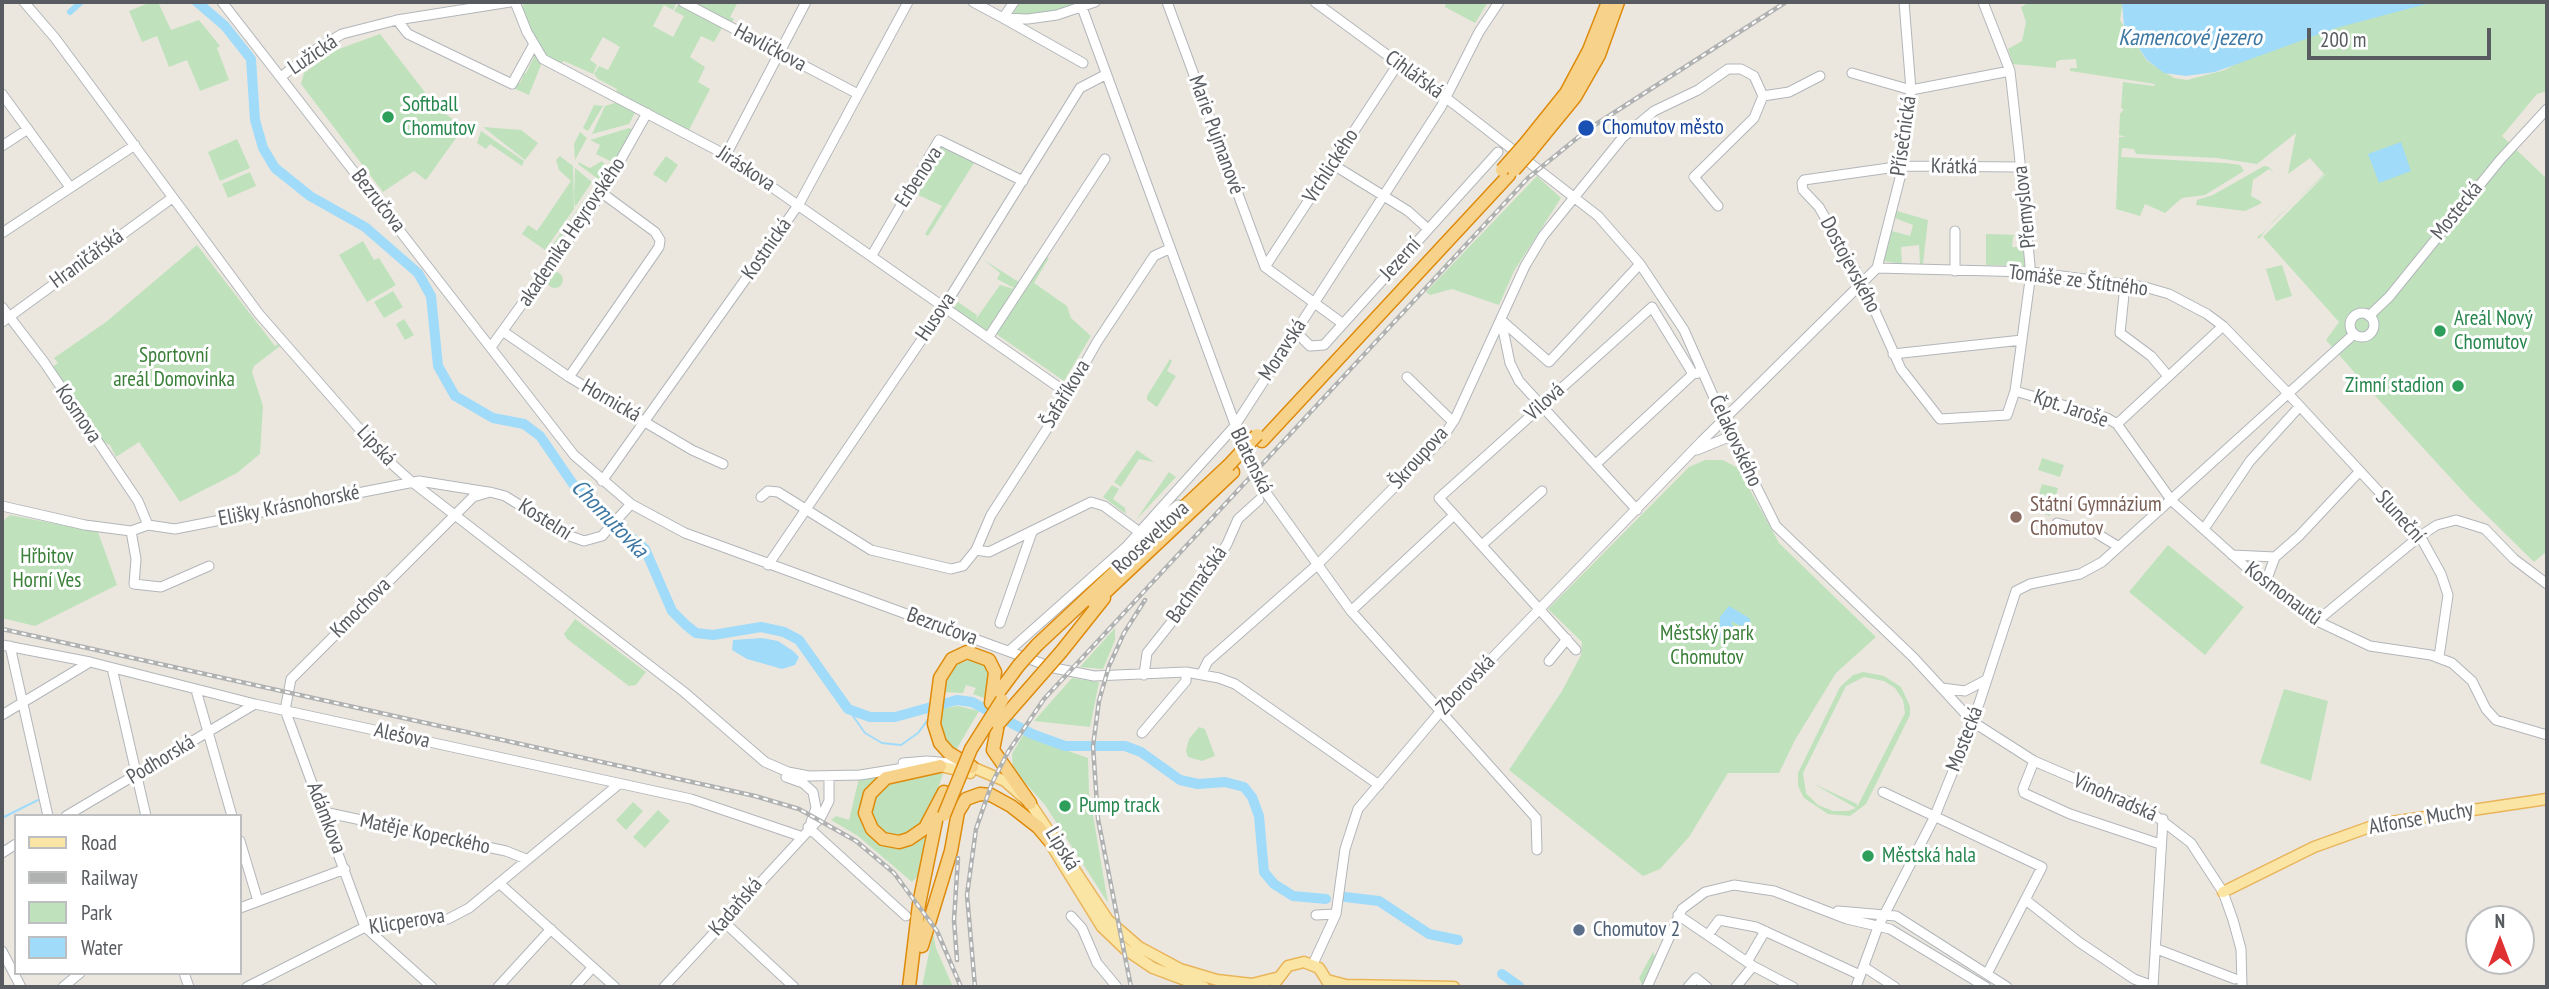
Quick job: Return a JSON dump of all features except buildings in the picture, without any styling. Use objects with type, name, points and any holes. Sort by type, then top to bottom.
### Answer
[{"type":"highway","points":[[940,766],[886,778],[870,794],[865,813],[872,829],[883,839],[899,842],[925,828],[997,702],[1024,666],[1041,647],[1105,594],[1260,438],[1505,172],[1566,93],[1589,50],[1608,2]]},
{"type":"highway","points":[[1523,149],[1575,97],[1599,55],[1618,2]]},
{"type":"highway","name":"Rooseveltova","points":[[1041,647],[1080,606],[1228,469]]},
{"type":"highway","points":[[1030,803],[993,750],[998,724],[1102,604],[1105,594]]},
{"type":"highway","points":[[916,987],[934,860],[944,815],[971,749],[997,702],[993,666],[982,655],[967,652],[959,653],[944,668],[934,718],[940,743],[948,753],[972,767]]},
{"type":"highway","points":[[909,987],[921,895],[944,792]]},
{"type":"highway","points":[[922,946],[951,851],[958,812],[965,799],[980,794],[991,795],[1021,814],[1049,840]]},
{"type":"main road","name":"Lipská","points":[[940,766],[966,771],[1002,787],[1027,810],[1049,840],[1102,927],[1153,968],[1204,987]]},
{"type":"main road","name":"Lipská","points":[[972,767],[1005,781],[1030,803],[1048,826],[1108,920],[1139,947],[1180,969],[1217,980],[1252,984],[1275,983],[1288,966],[1304,962],[1312,964]]},
{"type":"main road","name":"Alfonse Muchy","points":[[2223,892],[2314,847],[2378,824],[2547,799]]},
{"type":"main road","points":[[1312,964],[1328,984],[1454,987]]},
{"type":"street","name":"Lipská","points":[[24,2],[45,24],[259,314],[384,457],[412,482],[713,715],[749,751],[788,772],[829,777],[940,766]]},
{"type":"street","name":"Bezručova","points":[[222,2],[491,346],[530,403],[574,455],[631,504],[685,533],[768,565],[1066,671],[1111,676],[1202,673],[1235,684],[1379,785]]},
{"type":"street","name":"Lužická","points":[[282,76],[342,34],[397,20],[510,2]]},
{"type":"street","name":"Jiráskova","points":[[515,2],[534,44],[544,59],[726,155],[988,338],[1069,389]]},
{"type":"street","name":"Havlíčkova","points":[[683,2],[858,94]]},
{"type":"street","points":[[726,155],[806,2]]},
{"type":"street","name":"Kostnická","points":[[602,481],[799,204],[908,2]]},
{"type":"street","points":[[973,2],[1083,63]]},
{"type":"street","points":[[1003,18],[1014,2]]},
{"type":"street","points":[[1003,18],[1057,15],[1081,4],[1095,2]]},
{"type":"street","name":"Marie Pujmanové","points":[[1167,2],[1265,267]]},
{"type":"street","name":"Cihlářská","points":[[1315,2],[1446,98],[1523,149]]},
{"type":"street","name":"Moravská","points":[[1009,651],[1128,546],[1138,531],[1234,428],[1446,98],[1479,32],[1499,2]]},
{"type":"street","name":"Přísečnická","points":[[1877,268],[1903,166],[1911,90],[1904,2]]},
{"type":"street","name":"Přemyslova","points":[[1983,2],[2010,71],[2031,272],[2015,391],[2007,415]]},
{"type":"street","name":"Blatenská","points":[[1081,4],[1234,428],[1263,491],[1351,611],[1536,818],[1537,849]]},
{"type":"street","points":[[397,20],[408,34],[512,85],[534,44]]},
{"type":"street","name":"Vrchlického","points":[[1265,267],[1398,64]]},
{"type":"street","name":"Škroupova","points":[[1202,673],[1208,661],[1317,565],[1441,440],[1525,266],[1574,195],[1623,136],[1654,111],[1698,90],[1728,69],[1741,69],[1754,76],[1763,96]]},
{"type":"street","points":[[1852,73],[1911,90],[2010,71]]},
{"type":"street","name":"Husova","points":[[768,565],[944,307],[1080,88],[1105,75]]},
{"type":"street","points":[[1718,206],[1694,177],[1755,118],[1763,96],[1789,92],[1820,76]]},
{"type":"street","points":[[2,94],[70,187]]},
{"type":"street","name":"Mostecká","points":[[2369,316],[2389,297],[2500,160],[2547,108]]},
{"type":"street","name":"akademika Heyrovského","points":[[491,346],[504,332],[602,193],[647,113]]},
{"type":"street","points":[[2,146],[28,129]]},
{"type":"street","name":"Erbenova","points":[[872,255],[939,140],[1023,181]]},
{"type":"street","points":[[2,233],[135,145]]},
{"type":"street","name":"Čelakovského","points":[[1523,149],[1598,216],[1640,264],[1684,330],[1731,436],[1770,514],[1785,537],[1941,687],[1973,722]]},
{"type":"street","name":"Jezerní","points":[[1301,337],[1310,346],[1324,345],[1498,152]]},
{"type":"street","points":[[988,338],[1105,159]]},
{"type":"street","points":[[1332,164],[1383,195],[1428,229]]},
{"type":"street","name":"Krátká","points":[[1804,180],[1903,166],[2021,167]]},
{"type":"street","name":"Dostojevského","points":[[1804,180],[1803,190],[1829,223],[1862,282],[1893,354],[1937,417],[1944,420],[2007,415]]},
{"type":"street","points":[[569,377],[659,247],[660,240],[655,232],[602,193]]},
{"type":"street","name":"Hraničářská","points":[[5,319],[172,198]]},
{"type":"street","points":[[1955,231],[1955,271]]},
{"type":"street","name":"Šafaříkova","points":[[976,550],[991,514],[1154,256],[1169,249]]},
{"type":"street","points":[[1501,320],[1549,362],[1640,264]]},
{"type":"street","points":[[1265,267],[1342,323]]},
{"type":"street","points":[[1862,282],[1877,268]]},
{"type":"street","name":"Tomáše ze Štítného","points":[[1877,268],[2031,272],[2169,294],[2223,326],[2295,401]]},
{"type":"street","name":"Zborovská","points":[[1312,964],[1337,910],[1352,822],[1379,785],[1440,712],[1862,282]]},
{"type":"street","points":[[2125,285],[2119,333],[2151,356],[2168,376]]},
{"type":"street","name":"Kosmova","points":[[2,307],[5,319],[44,362],[138,501],[148,525]]},
{"type":"street","name":"Vilová","points":[[1453,516],[1439,498],[1652,307],[1693,374]]},
{"type":"street","name":"Mostecká","points":[[2361,314],[2369,316],[2373,324],[2370,334],[2362,337],[2354,334],[2350,325],[2354,317],[2361,314]]},
{"type":"street","points":[[1501,320],[1510,363],[1519,381],[1637,510]]},
{"type":"street","points":[[2116,424],[2223,326]]},
{"type":"street","name":"Hornická","points":[[504,332],[569,377],[692,450],[723,464]]},
{"type":"street","name":"Mostecká","points":[[2204,529],[2295,401],[2354,334]]},
{"type":"street","points":[[1893,354],[2022,340]]},
{"type":"street","points":[[1596,464],[1693,374],[1703,372]]},
{"type":"street","points":[[1407,377],[1452,421]]},
{"type":"street","name":"Kpt. Jaroše","points":[[2015,391],[2107,418],[2116,424],[2172,501]]},
{"type":"street","name":"Mostecká","points":[[1856,987],[1878,927],[1934,818],[1973,722],[2016,591],[2029,584],[2080,574],[2102,562],[2295,401]]},
{"type":"street","name":"Sluneční","points":[[2295,401],[2420,536],[2441,574],[2448,595],[2439,657]]},
{"type":"street","name":"Zborovská","points":[[1696,450],[1731,436]]},
{"type":"street","name":"Rooseveltova","points":[[1128,546],[1228,469]]},
{"type":"street","points":[[2265,584],[2278,554],[2360,472]]},
{"type":"street","name":"Elišky Krásnohorské","points":[[2,506],[85,525],[131,531],[148,525],[175,529],[412,482],[490,492]]},
{"type":"street","points":[[761,497],[768,491],[778,492],[861,546],[935,566],[957,570],[976,550]]},
{"type":"street","points":[[1483,544],[1542,491]]},
{"type":"street","points":[[453,515],[472,497],[490,492]]},
{"type":"street","name":"Kostelní","points":[[490,492],[515,501],[580,541],[597,538],[610,528],[631,504]]},
{"type":"street","name":"Bachmačská","points":[[1144,675],[1147,653],[1201,585],[1227,544],[1238,519],[1258,500]]},
{"type":"street","name":"Kosmonautů","points":[[2172,501],[2265,584],[2317,621],[2370,646],[2439,657],[2462,668],[2496,720],[2547,734]]},
{"type":"street","name":"Rooseveltova","points":[[976,550],[989,552],[1091,502],[1104,506],[1138,531]]},
{"type":"street","name":"Kmochova","points":[[285,710],[291,679],[453,515]]},
{"type":"street","points":[[1351,611],[1453,516],[1483,544],[1576,650]]},
{"type":"street","points":[[2317,621],[2420,536],[2437,525],[2456,520],[2473,523],[2485,529],[2514,559],[2547,584]]},
{"type":"street","points":[[2057,523],[2096,533],[2119,547]]},
{"type":"street","points":[[131,531],[136,559],[134,584],[161,587],[209,566]]},
{"type":"street","points":[[1000,623],[1032,532]]},
{"type":"street","points":[[2232,555],[2278,554]]},
{"type":"street","points":[[1549,661],[1567,639]]},
{"type":"street","points":[[6,645],[48,814]]},
{"type":"street","name":"Alešova","points":[[6,645],[90,662],[255,704],[691,799],[800,836]]},
{"type":"street","points":[[2,715],[90,662]]},
{"type":"street","points":[[112,668],[146,814]]},
{"type":"street","points":[[1142,733],[1186,681],[1186,672]]},
{"type":"street","points":[[1941,687],[1965,691],[1986,680]]},
{"type":"street","points":[[196,690],[231,814]]},
{"type":"street","name":"Podhorská","points":[[69,814],[255,704]]},
{"type":"street","name":"Adámkova","points":[[285,710],[365,927]]},
{"type":"street","name":"Vinohradská","points":[[1973,722],[2034,761],[2135,803],[2162,819],[2198,850],[2223,892],[2241,949],[2242,987]]},
{"type":"street","points":[[749,751],[772,772],[803,783],[813,792],[816,808],[808,827],[906,916]]},
{"type":"street","name":"Lipská","points":[[829,777],[928,761],[972,767]]},
{"type":"street","points":[[2034,761],[2023,789],[2024,793],[2070,814],[2160,844]]},
{"type":"street","name":"Kadaňská","points":[[664,987],[827,806],[829,777]]},
{"type":"street","name":"Klicperova","points":[[247,987],[365,927],[381,928],[448,919],[469,908],[620,784]]},
{"type":"street","points":[[1883,792],[2042,867],[2027,901],[1987,974]]},
{"type":"street","name":"Matěje Kopeckého","points":[[324,812],[506,851],[526,859]]},
{"type":"street","points":[[2027,901],[2079,942],[2134,979],[2153,986],[2162,819]]},
{"type":"street","points":[[242,848],[258,901]]},
{"type":"street","points":[[242,907],[345,869]]},
{"type":"street","points":[[499,883],[615,987]]},
{"type":"street","points":[[1647,987],[1680,912],[1705,891],[1742,885],[1781,893],[1900,933],[1986,987]]},
{"type":"street","points":[[1316,915],[1337,910]]},
{"type":"street","points":[[1829,911],[1896,916],[2007,987]]},
{"type":"street","points":[[1680,912],[1750,964],[1793,987]]},
{"type":"street","points":[[1071,916],[1082,928],[1097,962],[1117,987]]},
{"type":"street","points":[[1708,935],[1719,920],[1765,931],[1895,987]]},
{"type":"street","points":[[723,921],[794,987]]},
{"type":"street","points":[[365,927],[432,987]]},
{"type":"street","points":[[498,987],[551,929]]},
{"type":"street","points":[[1736,987],[1765,931]]},
{"type":"street","points":[[2157,949],[2235,979]]},
{"type":"street","points":[[2,951],[14,974]]},
{"type":"street","points":[[575,987],[593,967]]},
{"type":"street","points":[[63,987],[78,975]]},
{"type":"street","points":[[1688,987],[1696,978],[1707,987]]},
{"type":"green space","points":[[158,2],[171,30],[199,20],[220,46],[217,48],[229,80],[200,91],[187,60],[169,67],[157,36],[142,42],[129,11]]},
{"type":"green space","points":[[524,2],[672,2],[676,4],[673,10],[664,5],[653,26],[673,37],[684,16],[674,11],[678,5],[723,26],[714,42],[701,36],[690,57],[705,67],[698,82],[710,89],[688,132],[616,93],[617,89],[598,79],[594,74],[599,66],[608,70],[620,47],[603,37],[590,60],[597,65],[593,74],[564,61],[560,64],[549,60],[540,50],[522,12]]},
{"type":"green space","points":[[688,2],[738,2],[730,17],[734,19],[731,24]]},
{"type":"green space","points":[[1022,2],[1073,2],[1068,8],[1049,13],[1014,15],[1013,9]]},
{"type":"green space","points":[[1446,2],[1488,2],[1475,23],[1445,7]]},
{"type":"green space","points":[[2030,2],[2123,2],[2120,20],[2147,61],[2174,78],[2187,80],[2225,70],[2252,55],[2345,23],[2425,2],[2547,2],[2547,91],[2537,94],[2502,136],[2547,179],[2547,551],[2534,562],[2470,499],[2368,388],[2326,340],[2339,322],[2263,237],[2330,170],[2294,202],[2324,174],[2310,158],[2288,174],[2296,133],[2257,164],[2217,158],[2136,154],[2134,149],[2122,148],[2121,157],[2225,163],[2240,165],[2244,171],[2205,195],[2182,198],[2165,213],[2145,204],[2140,216],[2116,209],[2119,137],[2126,137],[2119,135],[2120,114],[2124,109],[2121,108],[2123,82],[2155,84],[2070,71],[2070,68],[2077,68],[2076,59],[2060,60],[2056,62],[2056,68],[2013,64],[2008,49],[2022,41],[2026,22],[2021,7]]},
{"type":"green space","name":"Softball Chomutov","points":[[380,34],[437,108],[464,127],[426,180],[414,171],[383,192],[301,84],[304,73],[336,50]]},
{"type":"green space","points":[[535,54],[542,62],[529,95],[513,88],[516,82],[520,83],[523,76],[520,75],[526,73],[534,57],[531,56]]},
{"type":"green space","points":[[618,102],[636,111],[629,124],[592,134],[605,106]]},
{"type":"green space","points":[[594,105],[603,106],[588,131],[583,128]]},
{"type":"green space","points":[[483,127],[521,130],[538,143],[525,160]]},
{"type":"green space","points":[[629,128],[634,130],[618,161],[610,161],[596,154],[600,145],[590,140]]},
{"type":"green space","points":[[481,131],[524,161],[522,166],[490,144],[486,149],[477,143]]},
{"type":"green space","points":[[580,132],[587,138],[575,160],[574,144]]},
{"type":"green space","points":[[237,139],[250,168],[220,181],[208,152]]},
{"type":"green space","points":[[941,145],[974,163],[928,236],[925,234],[942,206],[914,193]]},
{"type":"green space","points":[[560,156],[573,166],[574,209],[545,250],[522,234],[528,225],[537,231],[571,181],[559,170],[556,160]]},
{"type":"green space","points":[[666,156],[678,165],[666,183],[653,174]]},
{"type":"green space","points":[[602,161],[612,172],[607,172],[603,179],[605,184],[578,162],[590,168]]},
{"type":"green space","points":[[2264,166],[2269,167],[2274,173],[2269,169],[2253,180],[2251,196],[2262,202],[2260,204],[2245,211],[2196,205],[2197,200],[2213,195]]},
{"type":"green space","points":[[575,168],[592,182],[575,207],[574,198]]},
{"type":"green space","points":[[250,172],[256,186],[228,198],[222,184]]},
{"type":"green space","points":[[1537,176],[1561,198],[1514,271],[1499,305],[1452,289],[1430,295],[1426,292]]},
{"type":"green space","points":[[595,185],[601,191],[597,197],[592,193],[550,253],[549,250]]},
{"type":"green space","points":[[1897,211],[1928,220],[1923,264],[1920,264],[1919,245],[1901,247],[1902,264],[1884,261],[1892,231],[1910,236],[1913,225],[1895,218]]},
{"type":"green space","points":[[1986,234],[2021,235],[2013,236],[2012,247],[2023,247],[2025,266],[1986,265]]},
{"type":"green space","points":[[363,241],[374,260],[379,258],[396,285],[367,302],[339,255]]},
{"type":"green space","name":"Sportovní areál Domovinka","points":[[197,245],[275,346],[282,341],[284,343],[254,366],[252,372],[263,406],[260,454],[237,473],[180,502],[139,442],[116,457],[110,445],[101,441],[52,367],[58,363],[54,358],[106,322]]},
{"type":"green space","points":[[1044,256],[1049,258],[1034,283],[1067,306],[1071,318],[1091,336],[1064,381],[995,333],[986,332],[953,309],[958,302],[977,315],[976,319],[1000,285],[1018,290],[997,279],[1000,273],[984,260],[1022,284]]},
{"type":"green space","points":[[2282,265],[2292,296],[2276,301],[2266,269]]},
{"type":"green space","points":[[555,272],[563,280],[555,288],[547,280]]},
{"type":"green space","points":[[393,291],[403,307],[384,318],[374,302]]},
{"type":"green space","points":[[404,319],[414,335],[405,340],[396,324]]},
{"type":"green space","points":[[1170,359],[1172,361],[1167,371],[1176,376],[1157,407],[1147,400],[1147,396]]},
{"type":"green space","points":[[1137,450],[1154,462],[1139,459],[1121,487],[1114,482]]},
{"type":"green space","points":[[2042,458],[2064,465],[2060,477],[2038,470]]},
{"type":"green space","name":"Městský park Chomutov","points":[[1705,460],[1723,460],[1738,468],[1779,543],[1876,637],[1836,673],[1795,740],[1779,773],[1728,773],[1689,837],[1660,869],[1643,876],[1509,770],[1562,691],[1581,655],[1582,642],[1548,609],[1689,467]]},
{"type":"green space","points":[[1169,472],[1176,477],[1136,520]]},
{"type":"green space","points":[[2042,484],[2058,488],[2050,516],[2034,511]]},
{"type":"green space","points":[[1112,485],[1119,489],[1113,499],[1125,508],[1126,514],[1103,497]]},
{"type":"green space","name":"Hřbitov Horní Ves","points":[[10,515],[98,532],[117,585],[35,626],[2,618],[2,522]]},
{"type":"green space","points":[[2168,545],[2244,607],[2205,655],[2129,592]]},
{"type":"green space","points":[[575,619],[646,672],[636,685],[629,686],[567,639],[564,634]]},
{"type":"green space","points":[[1115,628],[1115,640],[1103,669],[1080,667]]},
{"type":"green space","points":[[976,658],[986,664],[991,676],[990,692],[984,698],[973,694],[976,688],[966,685],[963,693],[942,692],[953,665]]},
{"type":"green space","points":[[1863,672],[1884,676],[1901,687],[1910,706],[1910,715],[1866,804],[1850,816],[1828,814],[1804,798],[1798,786],[1798,773],[1840,687],[1853,675]],"holes":[[[1864,677],[1884,681],[1895,688],[1903,700],[1905,713],[1857,807],[1857,804],[1812,783],[1856,808],[1833,811],[1818,805],[1806,793],[1803,773],[1846,686]]]},
{"type":"green space","points":[[1072,678],[1099,682],[1090,727],[1034,721]]},
{"type":"green space","points":[[2284,689],[2328,701],[2311,781],[2260,763]]},
{"type":"green space","points":[[958,706],[979,711],[956,750],[942,736],[939,722],[940,709]]},
{"type":"green space","points":[[1199,727],[1205,729],[1215,756],[1202,761],[1188,757],[1186,751],[1189,739]]},
{"type":"green space","points":[[1023,735],[1088,758],[1089,792],[1108,903],[1045,805],[1013,769],[1012,754]]},
{"type":"green space","points":[[926,772],[943,774],[932,806],[920,824],[911,834],[897,837],[882,834],[873,818],[873,799],[879,789],[899,776]]},
{"type":"green space","points":[[885,774],[875,782],[866,829],[914,843],[927,836],[920,874],[912,882],[858,836],[831,820],[836,816],[849,820],[859,778]]},
{"type":"green space","points":[[633,802],[643,811],[626,830],[616,820]]},
{"type":"green space","points":[[658,810],[670,821],[645,848],[633,837]]},
{"type":"green space","points":[[933,933],[936,948],[953,987],[922,987]]},
{"type":"green space","points":[[1653,952],[1655,956],[1643,987],[1639,978]]},
{"type":"water","name":"Kamencové jezero","points":[[2122,2],[2434,2],[2336,28],[2215,72],[2186,76],[2164,73],[2147,60],[2124,26]]},
{"type":"water","points":[[2401,142],[2411,171],[2379,183],[2368,154]]},
{"type":"water","points":[[1729,606],[1751,622],[1741,626],[1731,621],[1736,634],[1723,645],[1719,634],[1720,617]]},
{"type":"water","points":[[762,638],[778,641],[793,651],[799,657],[795,665],[782,669],[747,659],[732,650],[733,640]]},
{"type":"waterway","points":[[70,12],[81,2]]},
{"type":"waterway","name":"Chomutovka","points":[[197,2],[225,26],[251,59],[255,120],[263,148],[275,168],[310,196],[365,227],[418,273],[431,296],[438,366],[455,396],[493,418],[524,424],[540,436],[573,484],[598,511],[645,549],[672,611],[696,633],[713,635],[761,627],[784,632],[799,640],[848,709],[870,717],[895,717],[957,700],[972,702],[1032,734],[1065,746],[1125,746],[1141,752],[1180,780],[1198,784],[1225,782],[1244,787],[1252,797],[1259,816],[1264,872],[1274,884],[1293,896],[1326,899]]},
{"type":"waterway","points":[[848,709],[865,733],[882,743],[901,745],[918,733],[929,718]]},
{"type":"waterway","points":[[2,818],[38,800]]},
{"type":"waterway","name":"Chomutovka","points":[[1345,897],[1379,901],[1429,934],[1458,940]]},
{"type":"waterway","name":"Chomutovka","points":[[1502,974],[1519,986]]},
{"type":"railway","points":[[975,987],[967,895],[976,829],[992,783],[1008,752],[1044,699],[1528,178],[1587,130],[1786,2]]},
{"type":"railway","points":[[1131,987],[1098,819],[1093,746],[1099,701],[1109,666],[1124,633],[1145,600]]},
{"type":"railway","points":[[2,629],[755,796],[799,809],[856,841],[894,873],[937,931],[961,987]]},
{"type":"railway","points":[[957,960],[954,920],[958,858]]},
{"type":"place","name":"Softball Chomutov","points":[[388,117]]},
{"type":"place","name":"Chomutov město","points":[[1586,128]]},
{"type":"place","name":"Areál Nový Chomutov","points":[[2440,331]]},
{"type":"place","name":"Zimní stadion","points":[[2458,386]]},
{"type":"place","name":"Státní Gymnázium Chomutov","points":[[2016,517]]},
{"type":"place","name":"Pump track","points":[[1065,806]]},
{"type":"place","name":"Městská hala","points":[[1868,856]]},
{"type":"place","name":"Chomutov 2","points":[[1579,930]]}]
